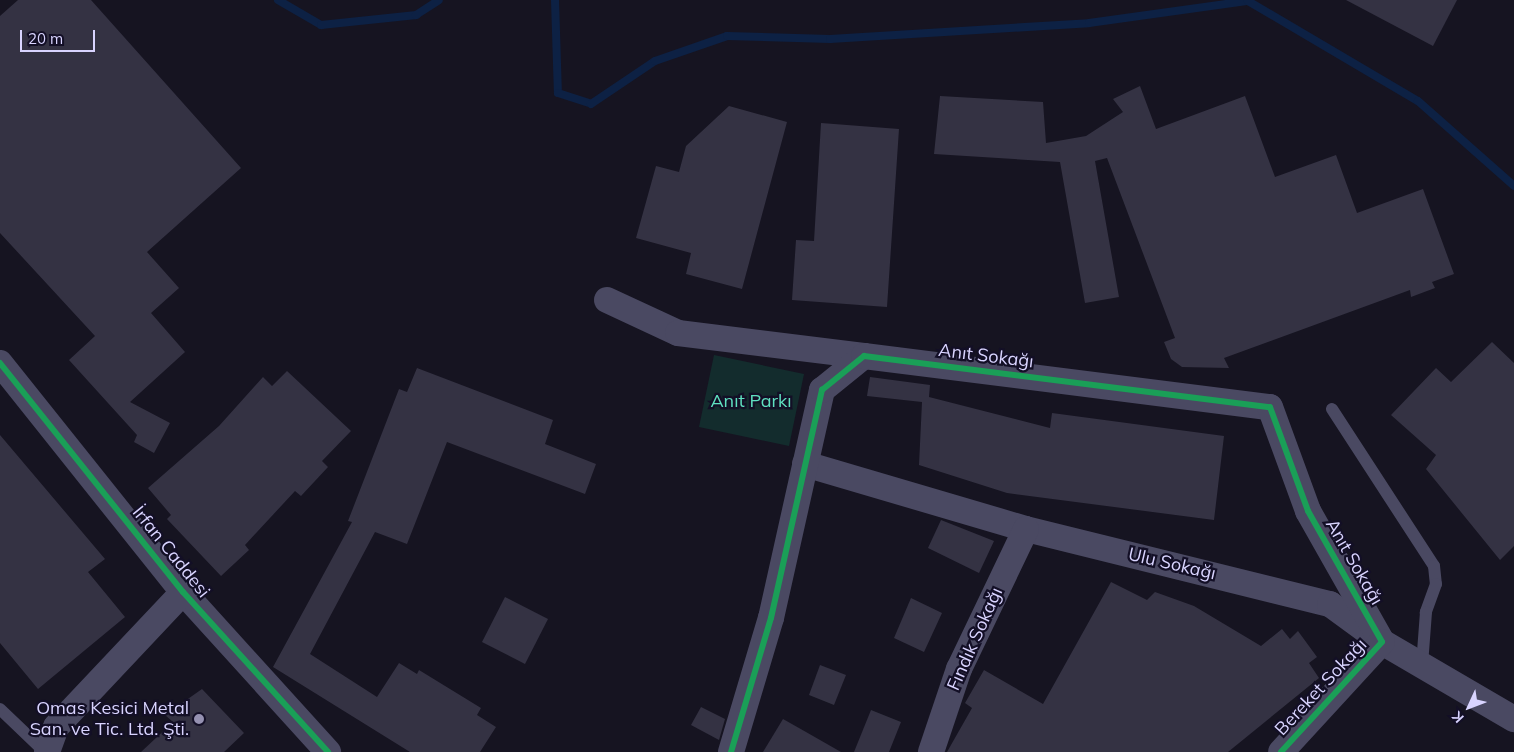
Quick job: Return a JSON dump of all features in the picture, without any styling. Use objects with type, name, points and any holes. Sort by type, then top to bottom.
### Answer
[{"type":"street","points":[[607,300],[678,333],[864,356]]},
{"type":"street","points":[[731,752],[771,618],[822,390],[864,356]]},
{"type":"street","name":"Anıt Sokağı","points":[[864,356],[1270,407],[1308,511],[1382,642]]},
{"type":"street","name":"İrfan Caddesi","points":[[0,364],[182,592],[328,752]]},
{"type":"street","name":"Ulu Sokağı","points":[[805,464],[1026,529],[1330,604],[1382,642],[1514,719]]},
{"type":"street","name":"Fındık Sokağı","points":[[931,752],[959,669],[1026,529]]},
{"type":"street","points":[[46,752],[56,727],[182,592]]},
{"type":"street","name":"Bereket Sokağı","points":[[1281,752],[1382,642]]},
{"type":"lane","points":[[1332,409],[1434,566],[1436,584],[1426,612],[1422,665]]},
{"type":"lane","points":[[0,709],[46,752]]},
{"type":"green space","name":"Anıt Parkı","points":[[714,355],[804,374],[789,446],[699,427]]},
{"type":"building","points":[[18,0],[91,0],[241,168],[147,252],[179,288],[151,313],[185,352],[130,402],[170,423],[154,453],[134,442],[137,435],[69,360],[95,336],[0,233],[0,16]]},
{"type":"building","points":[[1346,0],[1457,0],[1433,46]]},
{"type":"building","points":[[1140,86],[1156,129],[1245,96],[1275,177],[1336,155],[1357,213],[1423,189],[1454,274],[1432,282],[1435,288],[1411,297],[1410,290],[1224,358],[1229,368],[1182,367],[1171,359],[1164,342],[1175,338],[1107,158],[1095,161],[1119,297],[1085,303],[1060,162],[934,154],[940,96],[1043,102],[1046,143],[1086,136],[1123,112],[1113,99]]},
{"type":"building","points":[[729,106],[787,122],[742,289],[686,274],[691,253],[636,238],[656,166],[679,172],[686,146]]},
{"type":"building","points":[[821,123],[899,129],[887,307],[792,300],[796,240],[814,241]]},
{"type":"building","points":[[1492,342],[1514,363],[1514,546],[1500,560],[1426,469],[1436,455],[1391,415],[1436,368],[1451,382]]},
{"type":"building","points":[[417,368],[553,420],[545,444],[596,464],[585,494],[447,442],[407,544],[375,532],[310,654],[377,697],[399,663],[417,674],[419,670],[481,708],[477,715],[496,727],[480,752],[410,752],[273,667],[352,522],[348,521],[399,389],[407,392]]},
{"type":"building","points":[[287,371],[351,431],[322,461],[328,467],[301,496],[295,491],[245,545],[249,550],[221,576],[167,519],[171,515],[148,488],[219,426],[263,377],[272,386]]},
{"type":"building","points":[[870,377],[930,385],[929,397],[1050,428],[1052,413],[1224,436],[1214,520],[1007,493],[919,465],[922,402],[867,396]]},
{"type":"building","points":[[0,435],[105,559],[88,572],[125,617],[38,689],[0,643]]},
{"type":"building","points":[[941,520],[994,541],[979,573],[928,548]]},
{"type":"building","points":[[1111,582],[1147,600],[1155,592],[1194,606],[1261,646],[1282,629],[1290,639],[1298,631],[1317,657],[1309,663],[1319,678],[1228,752],[947,752],[972,708],[965,703],[984,670],[1043,704]]},
{"type":"building","points":[[505,597],[548,619],[525,664],[482,642]]},
{"type":"building","points":[[911,598],[942,613],[924,652],[894,638]]},
{"type":"building","points":[[820,665],[846,675],[834,705],[809,695]]},
{"type":"building","name":"Omas Kesici Metal San. ve Tic. Ltd. Şti.","points":[[202,689],[244,733],[224,752],[141,752],[173,722],[165,715]]},
{"type":"building","points":[[701,707],[725,719],[719,740],[691,725]]},
{"type":"building","points":[[871,710],[901,722],[889,752],[854,752]]},
{"type":"building","points":[[783,719],[806,732],[841,752],[763,752]]},
{"type":"waterway","points":[[278,0],[321,25],[416,15],[439,0]]},
{"type":"waterway","points":[[555,0],[558,93],[591,104],[655,61],[727,36],[830,39],[1089,23],[1248,1],[1418,101],[1514,186]]},
{"type":"cycle path","points":[[731,752],[771,618],[822,390],[864,356],[1270,407],[1308,511],[1382,642],[1281,752]]},
{"type":"cycle path","points":[[0,363],[183,592],[328,752]]},
{"type":"place","name":"Omas Kesici Metal San. ve Tic. Ltd. Şti.","points":[[199,719]]}]
